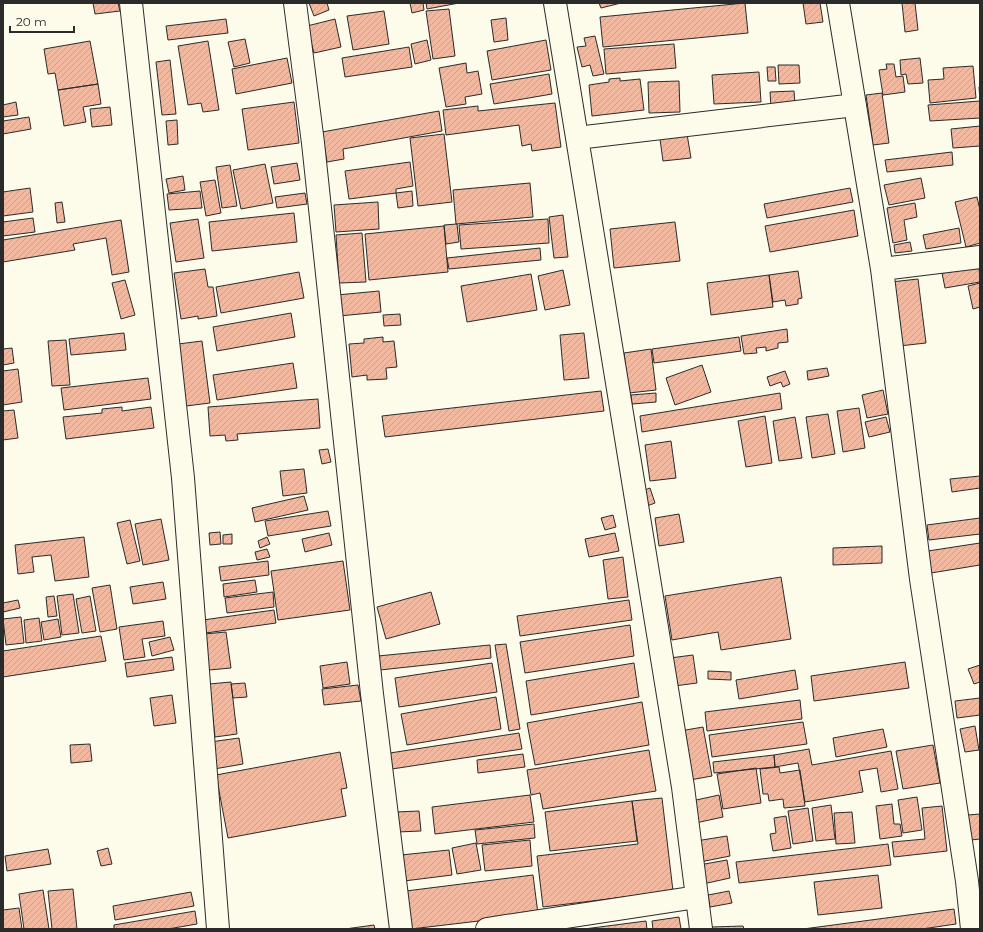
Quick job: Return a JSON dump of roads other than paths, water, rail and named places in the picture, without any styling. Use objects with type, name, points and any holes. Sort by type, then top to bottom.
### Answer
[{"type":"street","points":[[131,3],[182,478],[218,929]]},
{"type":"street","points":[[295,3],[312,143],[372,694],[401,929]]},
{"type":"street","points":[[555,3],[682,779],[701,929]]},
{"type":"street","points":[[838,3],[882,269],[921,579],[973,880],[972,929]]},
{"type":"street","points":[[577,138],[855,105]]},
{"type":"street","points":[[882,269],[980,257]]},
{"type":"street","points":[[487,929],[697,898]]}]
